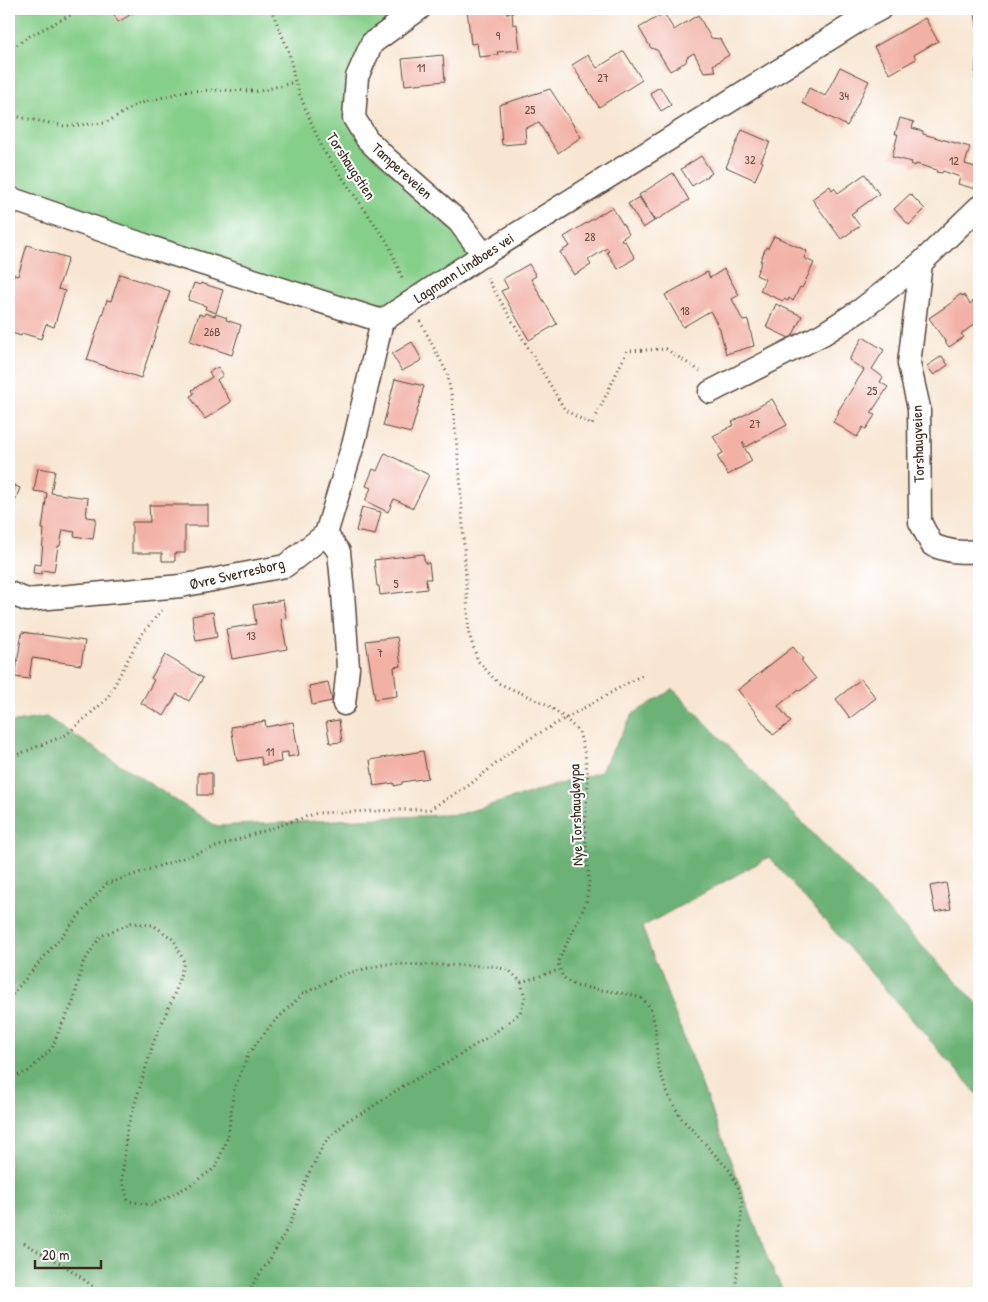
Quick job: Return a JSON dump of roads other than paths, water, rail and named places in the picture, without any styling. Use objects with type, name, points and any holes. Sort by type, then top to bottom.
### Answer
[{"type":"street","name":"Tampereveien","points":[[420,9],[372,44],[357,77],[354,118],[367,139],[387,159],[459,222],[480,258]]},
{"type":"street","name":"Lagmann Lindboes vei","points":[[382,321],[880,9]]},
{"type":"street","points":[[9,198],[153,248],[382,321],[356,438],[326,534],[339,552],[348,668],[344,704]]},
{"type":"street","points":[[710,392],[831,329],[862,309],[921,263],[979,207]]},
{"type":"street","name":"Torshaugveien","points":[[921,263],[909,364],[919,408],[920,522],[932,545],[947,551],[960,553],[979,551]]},
{"type":"street","name":"Øvre Sverresborg","points":[[9,594],[27,600],[181,586],[285,566],[326,534]]}]
